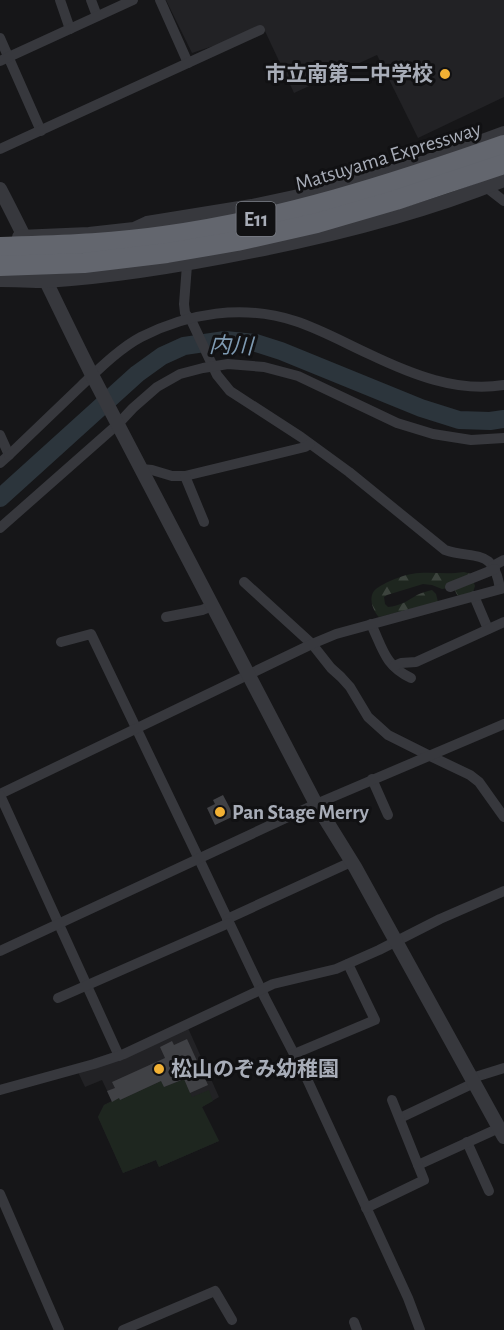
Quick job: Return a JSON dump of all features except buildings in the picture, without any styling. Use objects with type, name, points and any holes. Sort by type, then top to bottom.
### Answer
[{"type":"highway","name":"Matsuyama Expressway","points":[[0,247],[141,239],[235,224],[389,184],[504,145]]},
{"type":"highway","name":"Matsuyama Expressway","points":[[0,266],[84,262],[167,253],[237,242],[317,223],[406,197],[504,164]]},
{"type":"street","points":[[60,0],[70,29]]},
{"type":"street","points":[[92,0],[97,16]]},
{"type":"street","points":[[4,59],[133,0]]},
{"type":"street","points":[[160,0],[188,63]]},
{"type":"street","points":[[0,149],[260,30]]},
{"type":"street","points":[[0,38],[4,59],[41,130]]},
{"type":"street","points":[[0,237],[89,234],[134,229],[147,223],[252,206],[308,194],[425,162],[504,133]]},
{"type":"street","points":[[0,280],[45,281],[187,265],[354,229],[419,210],[504,180]]},
{"type":"street","points":[[486,187],[504,201]]},
{"type":"street","points":[[0,189],[93,377],[316,804],[396,941],[502,1133],[467,1142],[418,1165]]},
{"type":"street","points":[[119,1056],[0,795],[248,674],[336,634],[502,588],[494,567],[485,558],[445,550],[372,490],[310,444],[230,391],[217,375],[191,320],[185,313],[187,265]]},
{"type":"street","points":[[0,463],[115,355],[139,338],[202,315],[237,311],[268,314],[295,321],[432,380],[465,386],[504,386]]},
{"type":"street","points":[[0,528],[157,387],[180,374],[212,365],[264,367],[298,376],[397,423],[433,434],[471,440],[504,438]]},
{"type":"street","points":[[0,435],[9,455]]},
{"type":"street","points":[[141,469],[171,476],[185,476],[310,444]]},
{"type":"street","points":[[185,476],[204,522]]},
{"type":"street","points":[[450,587],[504,560]]},
{"type":"street","points":[[244,582],[312,644],[350,687],[368,717],[388,735],[464,771],[479,782],[504,817]]},
{"type":"street","points":[[474,596],[488,629]]},
{"type":"street","points":[[166,617],[212,606]]},
{"type":"street","points":[[394,666],[416,662],[504,622]]},
{"type":"street","points":[[371,624],[389,664],[411,678]]},
{"type":"street","points":[[61,642],[91,634],[261,990],[307,1079],[408,1298],[420,1330]]},
{"type":"street","points":[[0,951],[316,804],[428,755],[502,725],[504,737]]},
{"type":"street","points":[[372,780],[388,814]]},
{"type":"street","points":[[58,998],[351,862]]},
{"type":"street","points":[[0,1090],[119,1056],[273,984],[320,974],[348,964],[504,891]]},
{"type":"street","points":[[294,1054],[375,1020],[348,964]]},
{"type":"street","points":[[400,1118],[504,1068]]},
{"type":"street","points":[[366,1208],[424,1180],[392,1100]]},
{"type":"street","points":[[467,1142],[489,1191]]},
{"type":"street","points":[[0,1194],[59,1330]]},
{"type":"street","points":[[123,1330],[215,1291],[232,1320]]},
{"type":"shaded area","name":"市立南第二中学校","points":[[166,0],[504,0],[504,97],[418,138],[377,55],[294,93],[264,29],[192,53]]},
{"type":"shaded area","points":[[188,1028],[219,1097],[202,1107],[219,1141],[159,1167],[156,1160],[123,1173],[98,1117],[104,1105],[112,1101],[102,1080],[85,1087],[78,1072]]},
{"type":"green space","points":[[464,572],[471,574],[475,586],[473,592],[458,596],[455,590],[423,584],[387,595],[384,597],[385,604],[388,607],[396,606],[432,590],[438,602],[379,617],[374,609],[372,594],[392,580],[418,573]]},
{"type":"green space","points":[[184,1079],[192,1097],[209,1090],[213,1101],[202,1107],[219,1141],[159,1167],[156,1160],[123,1173],[98,1117],[104,1105],[161,1081],[165,1087]]},
{"type":"waterway","name":"内川","points":[[0,498],[137,374],[162,356],[184,346],[225,340],[256,343],[421,408],[459,420],[504,419]]},
{"type":"place","name":"市立南第二中学校","points":[[445,74]]},
{"type":"place","name":"Pan Stage Merry","points":[[220,812]]},
{"type":"place","name":"松山のぞみ幼稚園","points":[[159,1069]]}]
